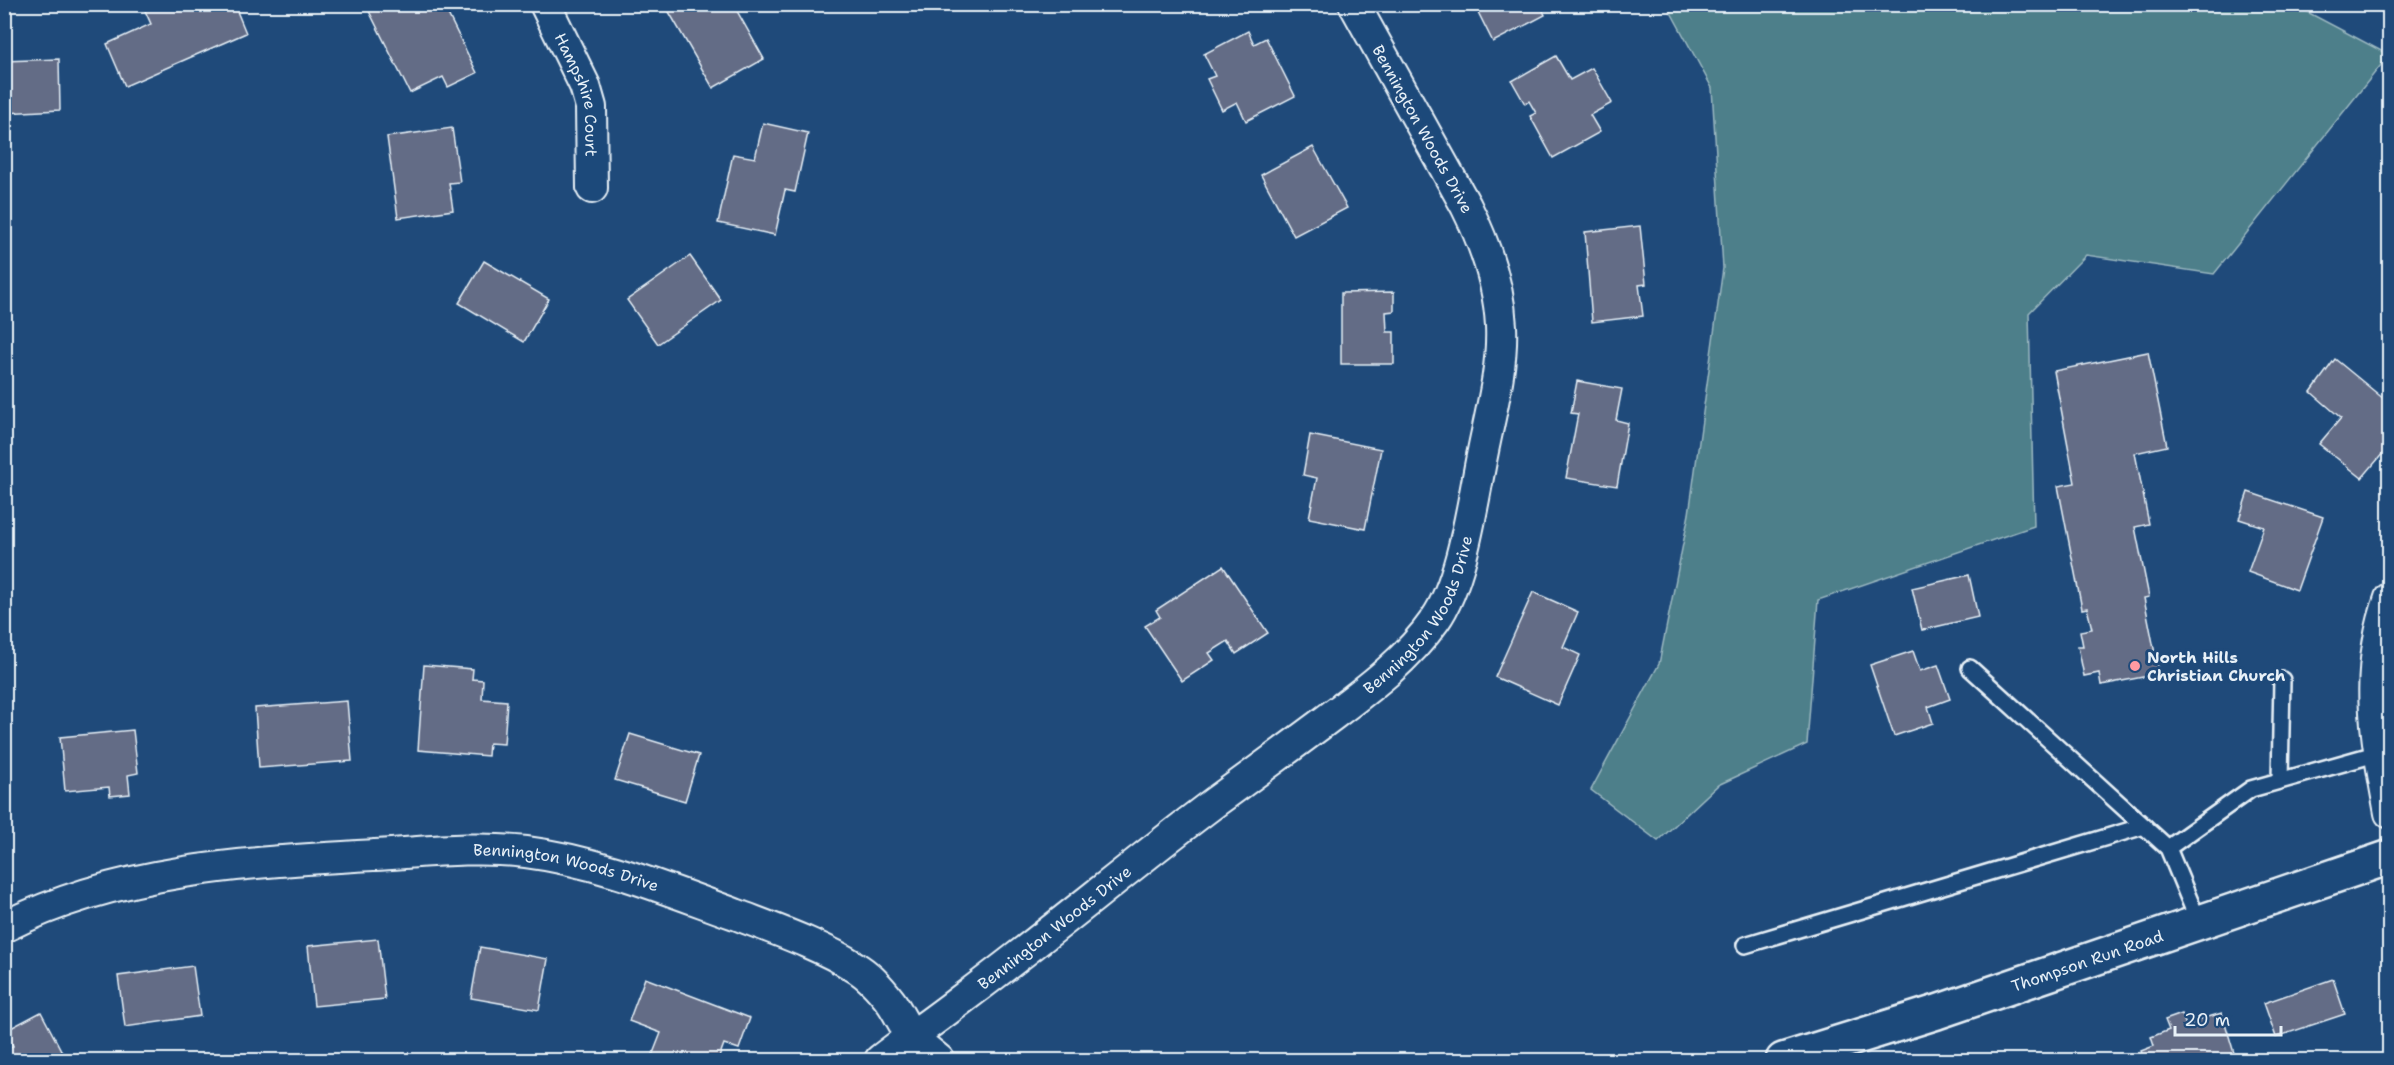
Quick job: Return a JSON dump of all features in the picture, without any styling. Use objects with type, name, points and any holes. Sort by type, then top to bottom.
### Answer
[{"type":"street","name":"Hampshire Court","points":[[545,4],[585,86],[591,107],[592,188]]},
{"type":"street","name":"Bennington Woods Drive","points":[[4,927],[75,897],[126,883],[188,872],[331,858],[481,850],[528,852],[569,860],[619,874],[764,925],[855,967],[873,981],[890,1001],[913,1048],[962,999],[1204,811],[1363,693],[1408,653],[1437,618],[1446,601],[1455,578],[1467,529],[1500,358],[1502,328],[1499,304],[1489,261],[1467,206],[1354,4]]},
{"type":"street","points":[[2390,598],[2381,623],[2373,675],[2375,736],[2390,813]]},
{"type":"street","name":"Thompson Run Road","points":[[1783,1060],[1937,1012],[2390,857]]},
{"type":"street","points":[[880,1060],[913,1048],[939,1060]]},
{"type":"lane","points":[[1970,668],[2168,848],[2199,922]]},
{"type":"lane","points":[[2280,780],[2282,680]]},
{"type":"lane","points":[[2168,848],[2251,789],[2379,753]]},
{"type":"lane","points":[[1745,945],[2144,826]]},
{"type":"green space","points":[[1667,5],[2294,5],[2389,55],[2214,274],[2086,255],[2029,313],[2034,526],[1818,600],[1807,744],[1718,785],[1658,841],[1591,790],[1659,664],[1689,514],[1723,268],[1712,88]]},
{"type":"building","points":[[142,4],[234,4],[246,33],[125,86],[107,44],[151,24]]},
{"type":"building","points":[[372,4],[443,4],[477,73],[448,87],[443,77],[410,93],[367,7]]},
{"type":"building","points":[[749,4],[737,11],[764,59],[713,88],[665,5]]},
{"type":"building","points":[[1474,4],[1540,4],[1545,15],[1493,42]]},
{"type":"building","points":[[1248,31],[1254,44],[1266,38],[1295,96],[1246,121],[1237,102],[1222,110],[1207,79],[1215,76],[1204,54]]},
{"type":"building","points":[[1556,56],[1570,80],[1592,68],[1612,103],[1590,115],[1600,132],[1553,158],[1530,116],[1536,113],[1529,101],[1525,104],[1512,81]]},
{"type":"building","points":[[59,59],[60,110],[4,113],[4,61]]},
{"type":"building","points":[[763,123],[808,133],[795,192],[785,190],[775,235],[718,223],[733,154],[755,158]]},
{"type":"building","points":[[452,128],[460,182],[449,183],[453,210],[398,218],[387,137]]},
{"type":"building","points":[[1313,147],[1347,208],[1294,236],[1261,175]]},
{"type":"building","points":[[1640,226],[1646,284],[1639,285],[1643,316],[1592,322],[1585,232]]},
{"type":"building","points":[[690,256],[721,300],[658,344],[627,300]]},
{"type":"building","points":[[484,261],[549,299],[524,342],[459,303]]},
{"type":"building","points":[[1394,292],[1394,311],[1386,312],[1387,332],[1394,332],[1394,364],[1341,364],[1341,293]]},
{"type":"building","points":[[2148,352],[2167,446],[2135,453],[2149,524],[2135,527],[2149,597],[2144,598],[2159,674],[2101,685],[2099,673],[2084,676],[2078,646],[2083,646],[2080,631],[2092,629],[2087,608],[2082,609],[2058,486],[2075,483],[2054,371]]},
{"type":"building","points":[[2335,359],[2390,404],[2390,438],[2387,441],[2390,445],[2362,478],[2319,444],[2341,418],[2311,392]]},
{"type":"building","points":[[1577,381],[1622,389],[1616,420],[1628,423],[1617,486],[1566,478],[1578,414],[1571,413]]},
{"type":"building","points":[[1310,435],[1381,449],[1365,529],[1309,518],[1317,478],[1303,475]]},
{"type":"building","points":[[2248,492],[2323,517],[2297,590],[2248,572],[2264,527],[2239,519]]},
{"type":"building","points":[[1223,566],[1268,633],[1236,654],[1228,641],[1209,653],[1214,660],[1182,681],[1145,626],[1160,617],[1156,610]]},
{"type":"building","points":[[1969,575],[1978,617],[1922,630],[1912,588]]},
{"type":"building","points":[[1533,592],[1578,612],[1563,647],[1580,655],[1558,705],[1495,677]]},
{"type":"building","points":[[1913,651],[1920,671],[1938,665],[1950,699],[1928,707],[1933,723],[1894,736],[1870,665]]},
{"type":"building","points":[[424,665],[473,669],[472,679],[483,680],[482,699],[507,701],[504,744],[489,743],[488,756],[418,750]]},
{"type":"building","points":[[347,701],[352,761],[259,768],[255,708]]},
{"type":"building","points":[[133,730],[138,773],[128,775],[130,794],[110,796],[109,787],[65,791],[60,737]]},
{"type":"building","points":[[630,734],[699,755],[685,801],[615,780]]},
{"type":"building","points":[[378,939],[385,999],[314,1006],[308,946]]},
{"type":"building","points":[[480,947],[548,959],[539,1010],[471,998]]},
{"type":"building","points":[[193,966],[200,1016],[125,1027],[118,976]]},
{"type":"building","points":[[645,978],[750,1018],[739,1049],[724,1044],[718,1060],[687,1058],[686,1060],[663,1060],[652,1056],[661,1033],[629,1021]]},
{"type":"building","points":[[2333,979],[2345,1014],[2276,1037],[2264,1003]]},
{"type":"building","points":[[41,1012],[62,1052],[46,1060],[4,1060],[4,1051],[13,1046],[5,1031]]},
{"type":"building","points":[[2222,1013],[2234,1053],[2213,1060],[2144,1060],[2141,1051],[2154,1046],[2151,1037],[2169,1030],[2165,1020],[2182,1014],[2186,1026],[2194,1021]]},
{"type":"place","name":"North Hills Christian Church","points":[[2135,666]]}]
